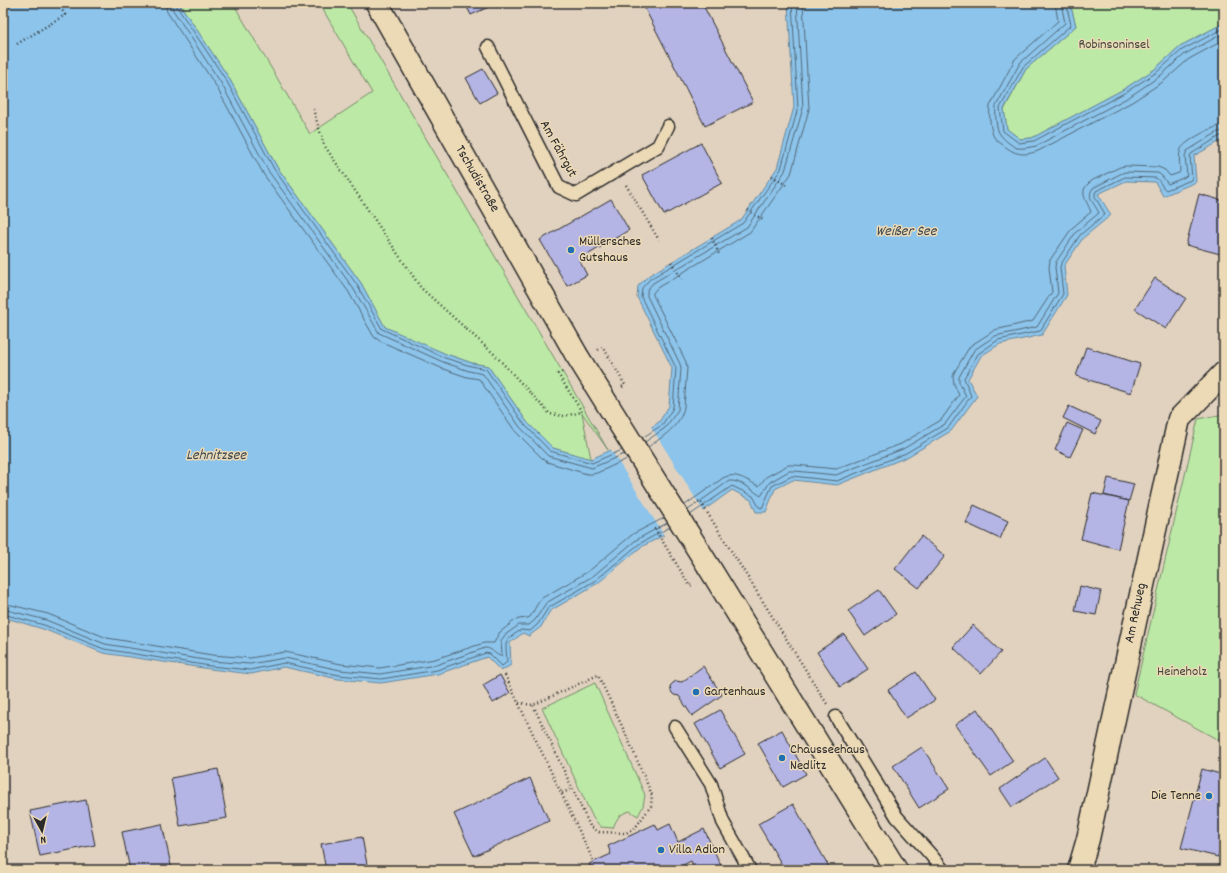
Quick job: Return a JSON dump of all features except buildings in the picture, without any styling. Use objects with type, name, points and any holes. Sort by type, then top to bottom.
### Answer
[{"type":"main road","name":"Tschudistraße","points":[[377,3],[576,354],[896,870]]},
{"type":"main road","name":"Am Rehweg","points":[[1079,870],[1089,831],[1178,419],[1224,373]]},
{"type":"lane","name":"Am Fährgut","points":[[488,47],[558,187],[576,196],[658,146],[668,126]]},
{"type":"lane","points":[[836,718],[897,817],[943,870]]},
{"type":"lane","points":[[675,727],[711,784],[723,822],[750,870]]},
{"type":"path","points":[[3,6],[9,3]]},
{"type":"path","points":[[17,44],[65,15],[58,3]]},
{"type":"path","points":[[313,109],[324,145],[421,288],[494,354],[550,414],[564,416],[582,412]]},
{"type":"path","points":[[618,171],[659,240]]},
{"type":"path","points":[[772,176],[786,185]]},
{"type":"path","points":[[748,210],[763,220]]},
{"type":"path","points":[[712,238],[719,254]]},
{"type":"path","points":[[671,262],[682,279]]},
{"type":"path","points":[[606,352],[621,378]]},
{"type":"path","points":[[562,380],[577,406]]},
{"type":"path","points":[[700,501],[836,718]]},
{"type":"path","points":[[654,530],[685,578]]},
{"type":"path","points":[[505,675],[594,862]]},
{"type":"path","points":[[519,703],[533,705],[598,675],[631,745],[652,795],[651,806],[635,828],[626,833],[599,832],[590,826],[533,705]]},
{"type":"path","points":[[562,793],[572,789]]},
{"type":"green space","points":[[179,3],[233,3],[310,134],[372,93],[319,3],[347,3],[608,450],[582,413],[591,459],[553,448],[527,422],[488,366],[472,363],[446,354],[385,327],[361,283],[277,167],[229,78]]},
{"type":"green space","name":"Robinsoninsel","points":[[1070,3],[1224,3],[1224,23],[1180,46],[1155,69],[1124,89],[1032,138],[1020,139],[1007,129],[1004,110],[1026,69],[1076,26]]},
{"type":"green space","name":"Heineholz","points":[[1224,414],[1224,743],[1134,694],[1198,419]]},
{"type":"green space","points":[[595,683],[645,795],[643,806],[638,816],[630,811],[623,814],[617,819],[613,828],[601,827],[593,818],[542,708]]},
{"type":"water","name":"Lehnitzsee","points":[[3,3],[179,3],[229,78],[277,167],[361,283],[385,327],[446,354],[472,363],[488,366],[527,422],[553,448],[591,459],[631,441],[659,422],[669,406],[672,368],[637,297],[638,286],[648,276],[741,220],[777,168],[794,107],[788,3],[1070,3],[1076,26],[1026,69],[1004,109],[1007,129],[1020,139],[1032,138],[1124,89],[1155,69],[1180,46],[1224,23],[1224,139],[1194,156],[1196,182],[1163,196],[1155,182],[1126,181],[1098,194],[1111,215],[1083,238],[1064,266],[1067,295],[1042,335],[1000,344],[981,356],[968,379],[977,396],[951,431],[907,457],[837,485],[793,480],[775,489],[766,512],[756,512],[751,500],[732,490],[682,526],[641,547],[598,583],[550,611],[541,627],[529,636],[523,633],[510,643],[511,665],[501,671],[487,657],[438,674],[381,683],[338,679],[284,667],[251,674],[103,653],[43,629],[3,617]]},
{"type":"pier","points":[[650,425],[704,512],[683,527],[665,537],[610,448],[630,439]]},
{"type":"place","name":"Müllersches Gutshaus","points":[[571,250]]},
{"type":"place","name":"Gartenhaus","points":[[696,692]]},
{"type":"place","name":"Chausseehaus Nedlitz","points":[[782,758]]},
{"type":"place","name":"Die Tenne","points":[[1209,796]]},
{"type":"place","name":"Villa Adlon","points":[[661,850]]},
{"type":"water label","name":"Weißer See","points":[[906,232]]}]
